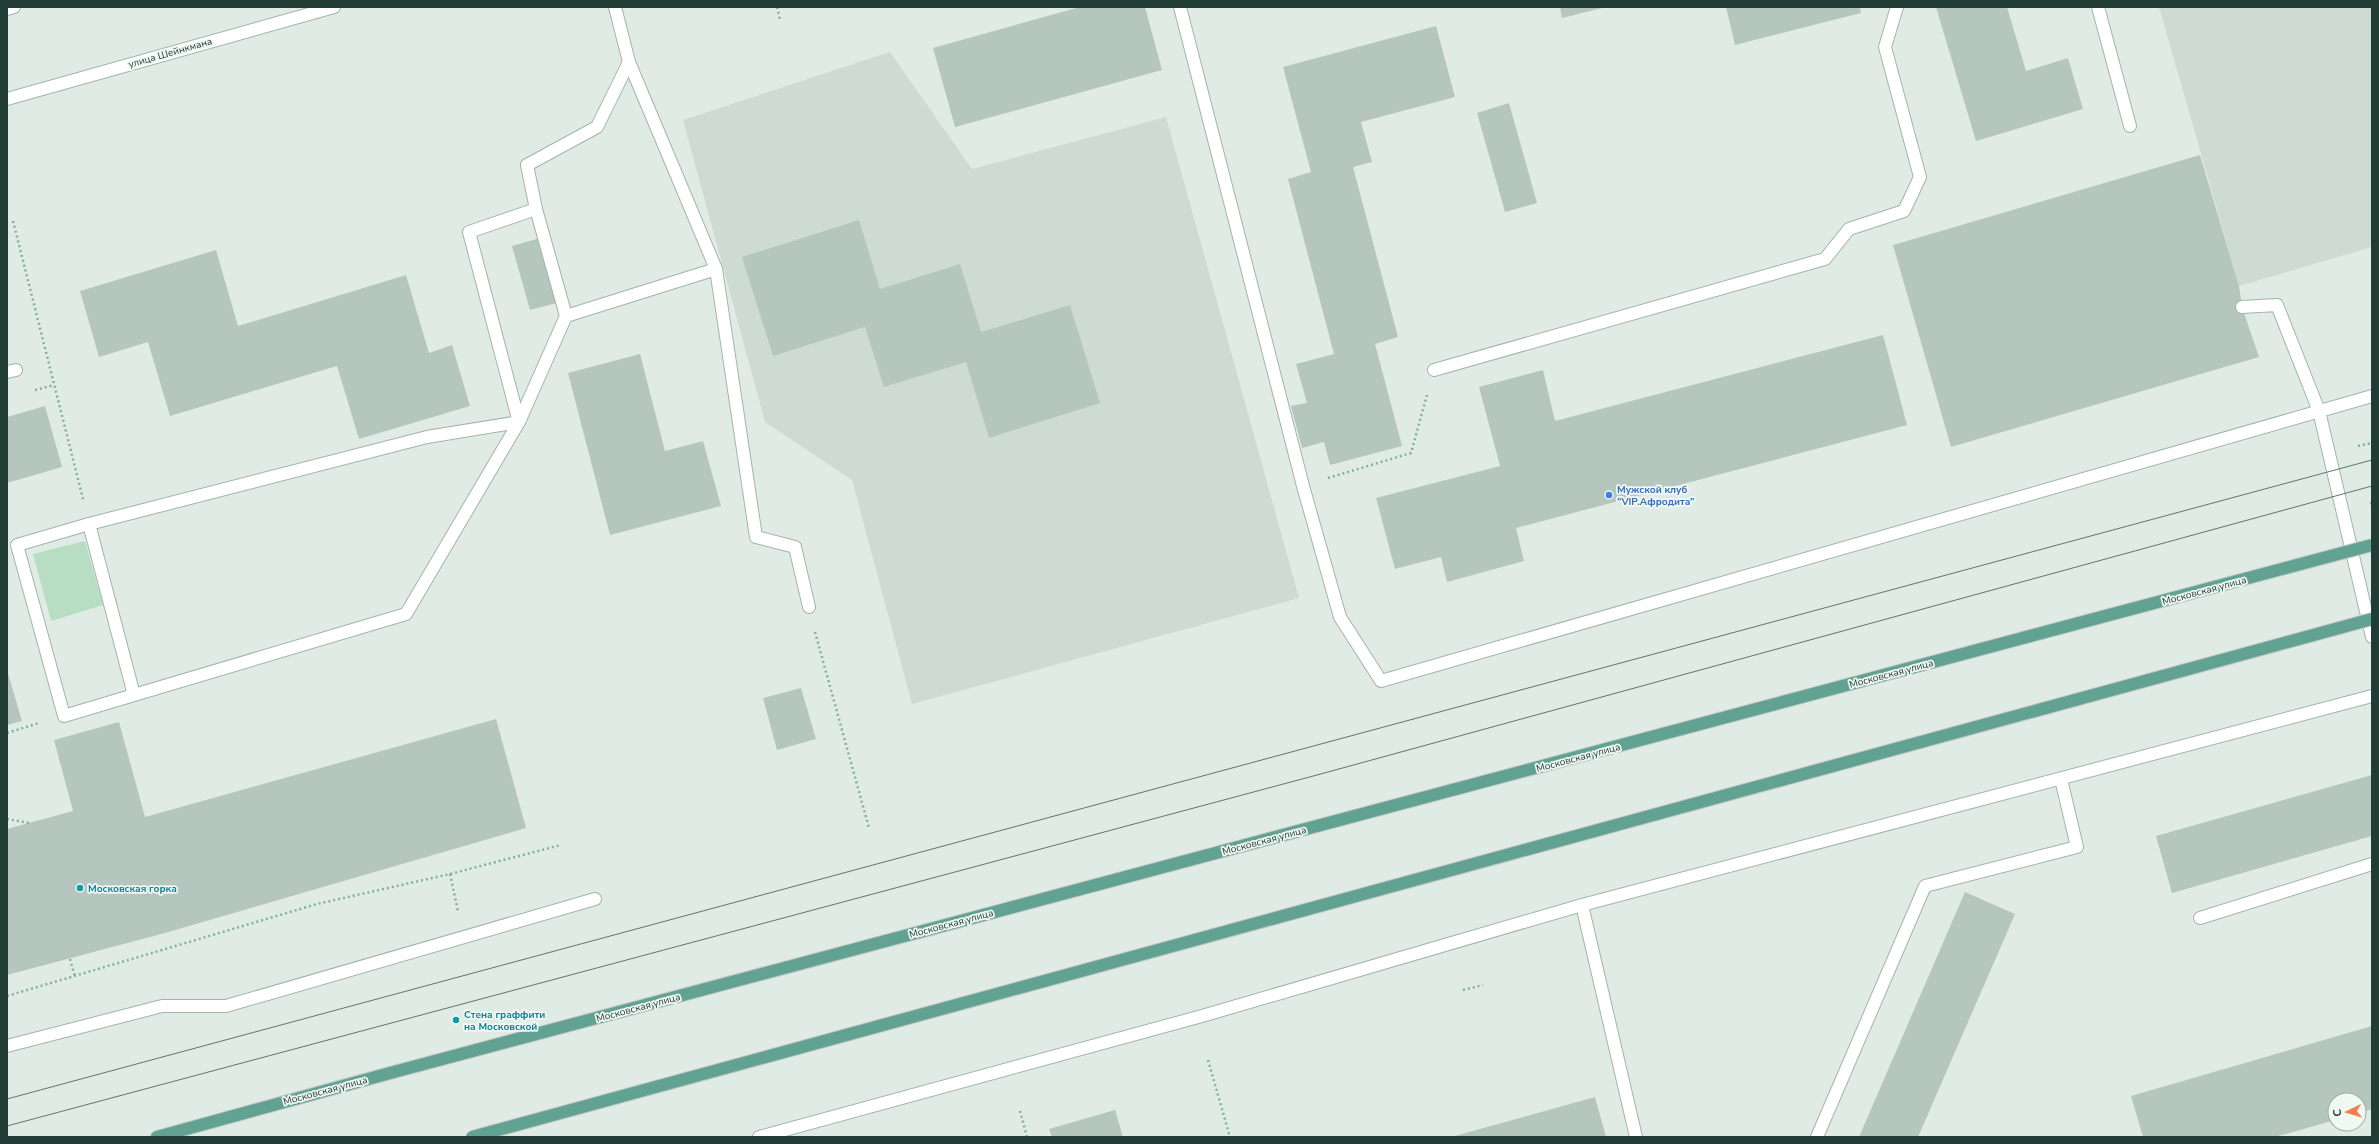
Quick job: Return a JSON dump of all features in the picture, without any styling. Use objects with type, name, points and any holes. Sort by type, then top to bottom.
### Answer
[{"type":"main road","name":"Московская улица","points":[[157,1137],[390,1073],[2372,545]]},
{"type":"main road","points":[[472,1137],[2372,619]]},
{"type":"street","points":[[7,9],[14,7]]},
{"type":"street","name":"улица Шейнкмана","points":[[7,99],[300,11],[334,7]]},
{"type":"street","points":[[615,7],[629,62],[716,270],[756,537],[795,547],[809,607]]},
{"type":"street","points":[[1180,7],[1303,486],[1340,617],[1381,681],[2372,396]]},
{"type":"street","points":[[1434,370],[1825,259],[1850,229],[1904,211],[1920,177],[1885,47],[1897,7]]},
{"type":"street","points":[[2098,7],[2130,126]]},
{"type":"street","points":[[519,422],[427,437],[90,524],[17,545],[64,716],[406,614],[519,422],[566,316],[536,209],[527,165],[597,127],[629,62]]},
{"type":"street","points":[[519,422],[469,232],[536,209]]},
{"type":"street","points":[[566,316],[716,270]]},
{"type":"street","points":[[2242,307],[2277,305],[2319,411],[2372,637]]},
{"type":"street","points":[[90,524],[134,695]]},
{"type":"street","points":[[760,1137],[1202,1016],[1582,905],[2372,696]]},
{"type":"street","points":[[1817,1137],[1925,886],[2077,846],[2061,779]]},
{"type":"street","points":[[2200,918],[2372,864]]},
{"type":"street","points":[[7,1046],[162,1006],[226,1006],[596,899]]},
{"type":"street","points":[[1582,905],[1636,1137]]},
{"type":"path","points":[[777,7],[780,20]]},
{"type":"path","points":[[13,221],[90,524]]},
{"type":"path","points":[[1303,486],[1411,453],[1434,370]]},
{"type":"path","points":[[33,390],[54,385]]},
{"type":"path","points":[[2358,446],[2372,443]]},
{"type":"path","points":[[809,607],[869,828]]},
{"type":"path","points":[[7,733],[64,716]]},
{"type":"path","points":[[7,819],[30,823]]},
{"type":"path","points":[[7,996],[317,904],[450,874],[561,845]]},
{"type":"path","points":[[450,874],[464,937]]},
{"type":"path","points":[[70,959],[75,977]]},
{"type":"path","points":[[1463,990],[1483,985]]},
{"type":"path","points":[[1208,1060],[1230,1137]]},
{"type":"path","points":[[1020,1111],[1027,1137]]},
{"type":"shaded area","points":[[2159,7],[2372,7],[2372,247],[2239,286]]},
{"type":"shaded area","points":[[890,52],[972,169],[1166,117],[1299,598],[912,704],[852,480],[765,422],[683,120]]},
{"type":"green space","points":[[85,541],[103,605],[51,621],[33,554]]},
{"type":"building","points":[[1080,7],[1145,7],[1162,70],[955,127],[933,48]]},
{"type":"building","points":[[1560,7],[1602,7],[1602,8],[1562,18]]},
{"type":"building","points":[[1726,7],[1860,7],[1861,13],[1735,45]]},
{"type":"building","points":[[1936,7],[2007,7],[2026,71],[2068,58],[2083,109],[1976,141]]},
{"type":"building","points":[[1436,26],[1455,97],[1361,122],[1372,162],[1353,167],[1398,337],[1375,344],[1402,446],[1330,465],[1324,442],[1302,448],[1291,406],[1307,403],[1296,364],[1334,354],[1288,179],[1311,172],[1283,67]]},
{"type":"building","points":[[1509,103],[1537,203],[1505,212],[1477,113]]},
{"type":"building","points":[[2200,155],[2239,286],[2242,307],[2259,357],[1951,447],[1893,245]]},
{"type":"building","points":[[859,220],[880,289],[960,264],[981,332],[1070,305],[1100,403],[989,438],[966,362],[884,387],[865,327],[773,356],[742,257]]},
{"type":"building","points":[[540,238],[557,303],[530,310],[512,246]]},
{"type":"building","points":[[216,250],[238,326],[406,275],[429,353],[452,345],[470,406],[359,439],[337,366],[170,416],[148,342],[99,357],[80,291]]},
{"type":"building","points":[[1883,335],[1907,425],[1516,528],[1524,561],[1447,582],[1441,557],[1395,569],[1376,498],[1500,466],[1479,387],[1543,370],[1555,421]]},
{"type":"building","points":[[640,354],[665,451],[703,441],[721,506],[610,535],[568,373]]},
{"type":"building","points":[[45,406],[62,467],[7,483],[7,417]]},
{"type":"building","points":[[7,670],[22,721],[7,725]]},
{"type":"building","points":[[801,688],[816,739],[777,750],[763,698]]},
{"type":"building","points":[[496,719],[526,828],[165,933],[7,975],[7,829],[73,811],[54,740],[119,722],[145,817]]},
{"type":"building","points":[[2372,775],[2372,836],[2172,893],[2156,836]]},
{"type":"building","points":[[1965,892],[2015,914],[1918,1137],[1859,1137]]},
{"type":"building","points":[[2372,1026],[2372,1109],[2367,1111],[2367,1092],[2327,1092],[2327,1122],[2275,1137],[2143,1137],[2131,1096]]},
{"type":"building","points":[[1595,1097],[1606,1137],[1451,1137]]},
{"type":"building","points":[[1115,1110],[1123,1137],[1052,1137],[1049,1129]]},
{"type":"tram line","points":[[7,1099],[2372,460]]},
{"type":"tram line","points":[[7,1126],[1317,775],[2372,486]]},
{"type":"place","name":"Мужской клуб “VIP.Афродита”","points":[[1609,495]]},
{"type":"place","name":"Московская горка","points":[[80,888]]},
{"type":"place","name":"Стена граффити на Московской","points":[[456,1020]]}]
